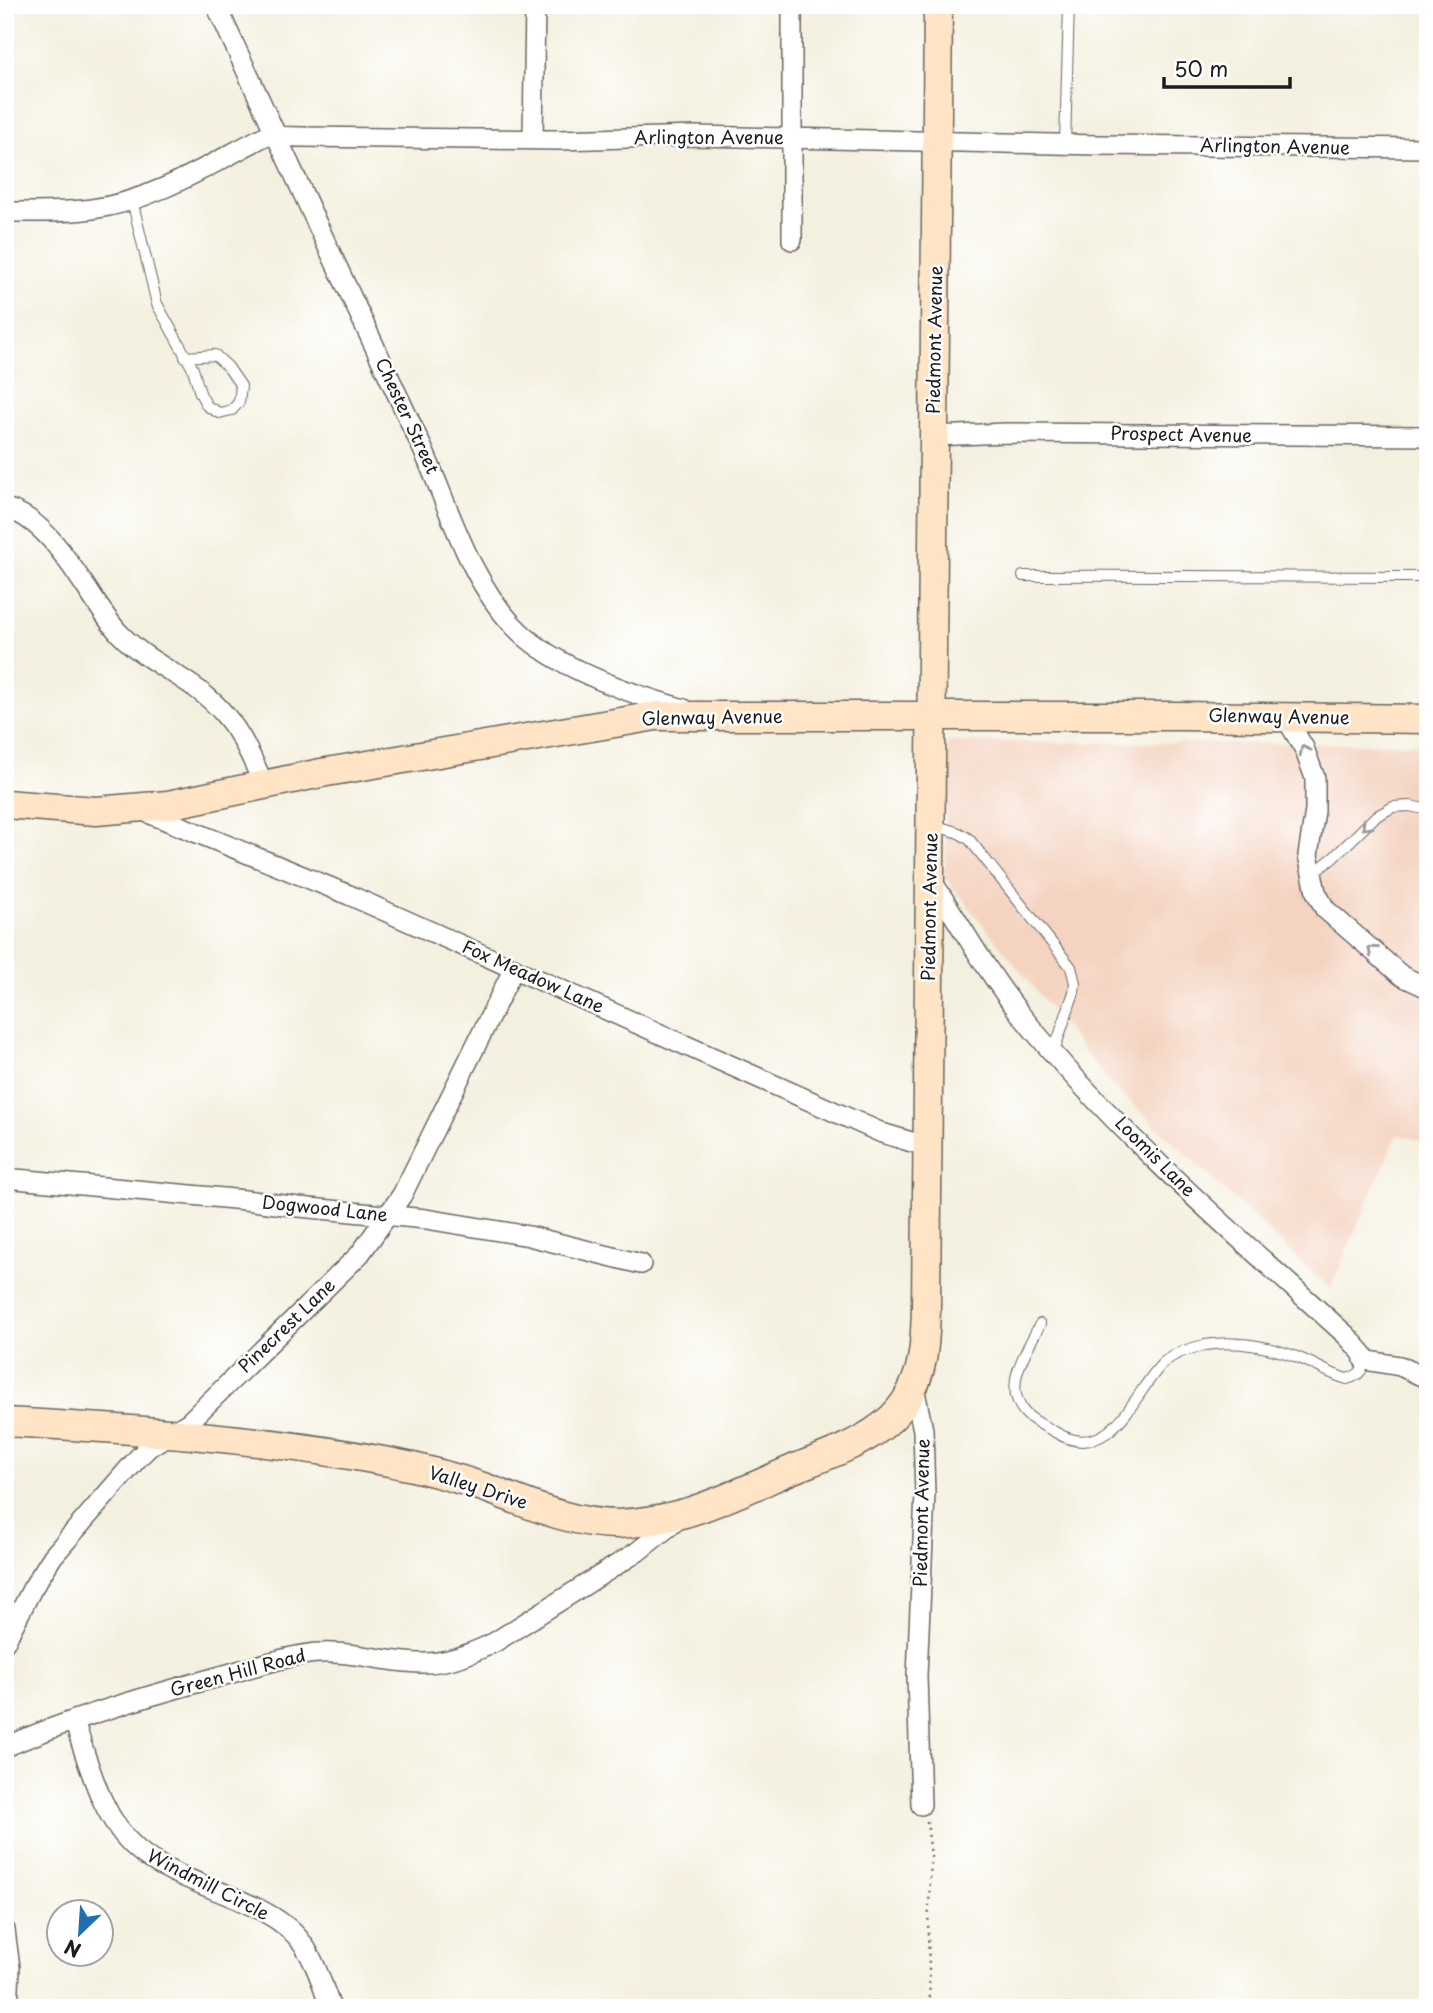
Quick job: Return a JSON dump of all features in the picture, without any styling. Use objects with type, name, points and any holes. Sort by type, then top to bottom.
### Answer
[{"type":"street","name":"Chester Street","points":[[216,5],[434,474],[471,560],[503,614],[534,644],[552,656],[647,699],[708,716]]},
{"type":"street","points":[[533,139],[535,5]]},
{"type":"street","points":[[792,5],[792,240]]},
{"type":"street","name":"Piedmont Avenue","points":[[920,1805],[917,1676],[925,1494],[923,1430],[914,1387],[924,1357],[928,1147],[938,5]]},
{"type":"street","name":"Arlington Avenue","points":[[5,212],[92,209],[131,200],[171,184],[265,136],[275,135],[533,139],[695,136],[1428,148]]},
{"type":"street","name":"Prospect Avenue","points":[[933,436],[1006,433],[1428,436]]},
{"type":"street","points":[[5,508],[20,514],[54,544],[120,634],[138,650],[193,684],[226,715],[244,742],[264,785]]},
{"type":"street","name":"Glenway Avenue","points":[[5,804],[96,811],[168,805],[264,785],[656,716],[1428,719]]},
{"type":"street","points":[[1286,718],[1304,748],[1315,778],[1315,811],[1308,855],[1316,892],[1325,909],[1402,976],[1428,988]]},
{"type":"street","name":"Fox Meadow Lane","points":[[137,809],[349,895],[882,1133],[928,1147]]},
{"type":"street","name":"Loomis Lane","points":[[930,878],[998,985],[1092,1096],[1194,1196],[1347,1336],[1363,1354],[1364,1360]]},
{"type":"street","name":"Pinecrest Lane","points":[[5,1642],[32,1589],[53,1556],[138,1458],[149,1447],[189,1422],[333,1282],[360,1254],[389,1216],[428,1146],[514,968]]},
{"type":"street","name":"Dogwood Lane","points":[[5,1178],[389,1216],[529,1237],[641,1264]]},
{"type":"street","points":[[1364,1360],[1400,1366],[1428,1379]]},
{"type":"street","name":"Valley Drive","points":[[5,1422],[265,1442],[390,1462],[438,1473],[586,1521],[622,1524],[688,1512],[834,1452],[874,1432],[889,1420],[904,1405],[914,1387]]},
{"type":"street","name":"Green Hill Road","points":[[5,1747],[43,1731],[163,1692],[300,1655],[349,1653],[392,1661],[426,1663],[450,1660],[475,1652],[636,1552],[688,1512]]},
{"type":"street","name":"Windmill Circle","points":[[74,1721],[104,1804],[130,1841],[150,1859],[272,1917],[289,1928],[303,1943],[313,1961],[331,2008]]},
{"type":"street","points":[[5,1930],[10,1968],[8,2008]]},
{"type":"lane","points":[[1065,144],[1069,5]]},
{"type":"lane","points":[[131,200],[157,304],[185,356],[193,369],[207,406],[219,412],[232,410],[239,402],[241,386],[228,367],[215,355],[185,356]]},
{"type":"lane","points":[[1023,576],[1428,577]]},
{"type":"lane","points":[[1311,875],[1334,858],[1376,817],[1393,807],[1410,806],[1428,810]]},
{"type":"lane","points":[[931,824],[969,839],[1071,967],[1074,992],[1054,1051]]},
{"type":"lane","points":[[1040,1324],[1014,1381],[1014,1391],[1027,1415],[1070,1440],[1082,1441],[1105,1434],[1117,1425],[1163,1362],[1203,1345],[1246,1344],[1273,1349],[1347,1379],[1362,1371],[1364,1360]]},
{"type":"path","points":[[920,1805],[927,1822],[931,1857],[928,1931],[930,2008]]},
{"type":"shaded area","points":[[947,742],[1428,744],[1428,1142],[1397,1135],[1330,1289],[1109,1082],[945,877]]}]
